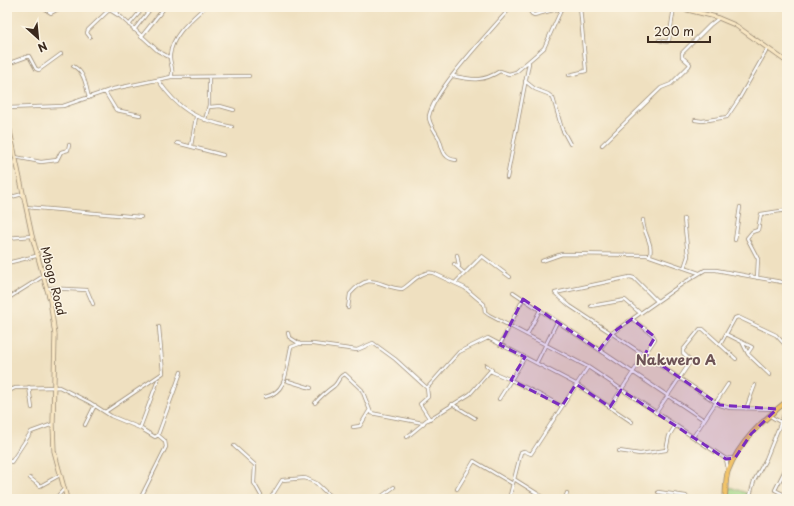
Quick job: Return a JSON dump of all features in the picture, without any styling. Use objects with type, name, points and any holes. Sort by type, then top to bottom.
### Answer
[{"type":"main road","points":[[675,7],[720,18],[740,28],[787,62]]},
{"type":"main road","name":"Mbogo Road","points":[[7,117],[36,256],[50,300],[54,335],[53,424],[55,456],[67,499]]},
{"type":"main road","points":[[725,499],[728,471],[740,447],[751,434],[787,401]]},
{"type":"street","points":[[42,7],[52,13],[62,7]]},
{"type":"street","points":[[105,7],[116,14],[158,51],[169,57]]},
{"type":"street","points":[[116,14],[121,7]]},
{"type":"street","points":[[129,25],[144,7]]},
{"type":"street","points":[[134,30],[152,7]]},
{"type":"street","points":[[141,37],[165,7]]},
{"type":"street","points":[[171,77],[172,71],[169,57],[176,36],[205,7]]},
{"type":"street","points":[[456,160],[449,159],[445,156],[438,136],[429,118],[438,97],[453,76],[511,7]]},
{"type":"street","points":[[527,7],[533,15],[563,7]]},
{"type":"street","points":[[453,76],[483,79],[491,77],[500,71],[514,73],[529,62],[546,46],[563,7]]},
{"type":"street","points":[[569,75],[586,71],[580,7]]},
{"type":"street","points":[[631,7],[638,7]]},
{"type":"street","points":[[659,40],[667,42],[669,40],[675,7]]},
{"type":"street","points":[[90,37],[87,34],[88,30],[109,10]]},
{"type":"street","points":[[602,144],[659,90],[670,84],[689,66],[690,64],[682,57],[682,53],[710,25],[720,18]]},
{"type":"street","points":[[695,120],[702,121],[727,117],[768,48]]},
{"type":"street","points":[[7,64],[29,56],[36,69],[39,70],[61,54]]},
{"type":"street","points":[[506,178],[529,62]]},
{"type":"street","points":[[74,66],[81,72],[85,79],[89,98]]},
{"type":"street","points":[[7,108],[57,107],[105,92],[171,77],[249,76]]},
{"type":"street","points":[[205,120],[208,107],[209,77]]},
{"type":"street","points":[[158,80],[174,100],[196,117],[232,127]]},
{"type":"street","points":[[525,81],[535,89],[548,94],[553,98],[562,129],[570,144]]},
{"type":"street","points":[[105,92],[116,110],[140,115]]},
{"type":"street","points":[[208,107],[220,106],[234,110]]},
{"type":"street","points":[[191,146],[196,117]]},
{"type":"street","points":[[177,143],[223,156]]},
{"type":"street","points":[[15,157],[41,162],[57,160],[61,152],[68,150],[69,145]]},
{"type":"street","points":[[7,198],[23,194]]},
{"type":"street","points":[[26,207],[141,217]]},
{"type":"street","points":[[735,240],[740,207]]},
{"type":"street","points":[[757,278],[758,259],[747,238],[752,232],[758,230],[761,214],[787,210]]},
{"type":"street","points":[[684,219],[688,256],[684,268]]},
{"type":"street","points":[[643,220],[644,233],[652,246],[650,255]]},
{"type":"street","points":[[7,238],[32,236]]},
{"type":"street","points":[[542,261],[562,254],[650,255],[699,274]]},
{"type":"street","points":[[457,255],[460,267],[464,273]]},
{"type":"street","points":[[7,263],[36,256]]},
{"type":"street","points":[[455,283],[482,256],[510,277]]},
{"type":"street","points":[[454,264],[460,267]]},
{"type":"street","points":[[599,350],[612,333],[657,301],[699,274],[712,270],[787,284]]},
{"type":"street","points":[[348,308],[350,294],[364,282],[377,281],[402,289],[419,276],[429,272],[465,288],[482,302],[485,306],[486,312],[489,315],[588,366],[692,438],[726,459],[735,458]]},
{"type":"street","points":[[7,299],[42,277]]},
{"type":"street","points":[[657,301],[634,278],[630,277],[555,293],[570,306],[716,402],[730,408],[777,409]]},
{"type":"street","points":[[46,288],[87,290],[93,304]]},
{"type":"street","points":[[513,292],[704,420]]},
{"type":"street","points":[[500,345],[523,299]]},
{"type":"street","points":[[591,306],[625,300],[640,313]]},
{"type":"street","points":[[527,335],[540,310]]},
{"type":"street","points":[[720,345],[735,318],[738,317],[776,336],[787,347]]},
{"type":"street","points":[[610,407],[654,341],[655,336],[632,318]]},
{"type":"street","points":[[537,362],[558,322]]},
{"type":"street","points":[[105,412],[163,373],[159,327]]},
{"type":"street","points":[[656,413],[691,361],[683,354],[683,350],[700,329],[703,329],[736,359]]},
{"type":"street","points":[[288,333],[289,337],[300,344]]},
{"type":"street","points":[[726,334],[752,346],[748,354]]},
{"type":"street","points":[[427,388],[441,374],[452,359],[463,349],[485,338],[537,362],[576,384],[632,422]]},
{"type":"street","points":[[742,342],[748,354],[770,375]]},
{"type":"street","points":[[265,397],[274,395],[278,391],[289,363],[291,347],[300,344],[313,344],[357,350],[373,343],[395,359],[427,388],[428,397],[420,404],[429,418],[423,423],[369,411]]},
{"type":"street","points":[[499,399],[525,356]]},
{"type":"street","points":[[486,365],[492,370],[562,406]]},
{"type":"street","points":[[509,499],[522,452],[524,450],[531,454],[588,366]]},
{"type":"street","points":[[407,437],[431,417],[470,394],[492,370]]},
{"type":"street","points":[[158,436],[181,372]]},
{"type":"street","points":[[315,404],[328,389],[336,384],[340,376],[345,374],[362,390],[369,411],[360,426],[353,427]]},
{"type":"street","points":[[140,428],[158,380]]},
{"type":"street","points":[[288,381],[311,388]]},
{"type":"street","points":[[692,438],[728,384]]},
{"type":"street","points":[[7,385],[10,389]]},
{"type":"street","points":[[746,409],[755,385]]},
{"type":"street","points":[[7,392],[10,389],[53,386],[59,387],[95,405],[105,412],[140,428],[154,437],[158,436],[165,441],[166,447],[140,499]]},
{"type":"street","points":[[28,388],[32,408]]},
{"type":"street","points":[[452,404],[475,418]]},
{"type":"street","points":[[85,425],[95,405]]},
{"type":"street","points":[[749,499],[754,481],[766,459],[787,407]]},
{"type":"street","points":[[770,416],[787,426]]},
{"type":"street","points":[[7,466],[31,432],[53,424]]},
{"type":"street","points":[[619,451],[640,454],[666,450],[669,436],[675,426]]},
{"type":"street","points":[[234,446],[255,465],[254,483],[263,499]]},
{"type":"street","points":[[7,459],[11,462]]},
{"type":"street","points":[[726,459],[728,471]]},
{"type":"street","points":[[457,489],[474,461],[513,484]]},
{"type":"street","points":[[787,466],[786,472],[775,490],[787,496]]},
{"type":"street","points":[[30,478],[40,486],[60,475]]},
{"type":"street","points":[[270,499],[282,480],[305,478],[316,483],[333,499]]},
{"type":"street","points":[[514,479],[546,499]]},
{"type":"street","points":[[378,499],[394,487]]},
{"type":"street","points":[[55,499],[64,489]]},
{"type":"street","points":[[658,492],[686,496],[688,499]]},
{"type":"street","points":[[565,499],[567,493]]},
{"type":"highlighted area","points":[[523,299],[599,350],[612,333],[632,319],[655,337],[645,354],[720,405],[777,409],[751,434],[735,458],[726,459],[621,390],[610,407],[576,384],[562,406],[511,380],[525,357],[500,345]]},
{"type":"green space","points":[[730,487],[749,494],[747,499],[728,499]]},
{"type":"district","name":"Nakwero A","points":[[676,360]]}]
